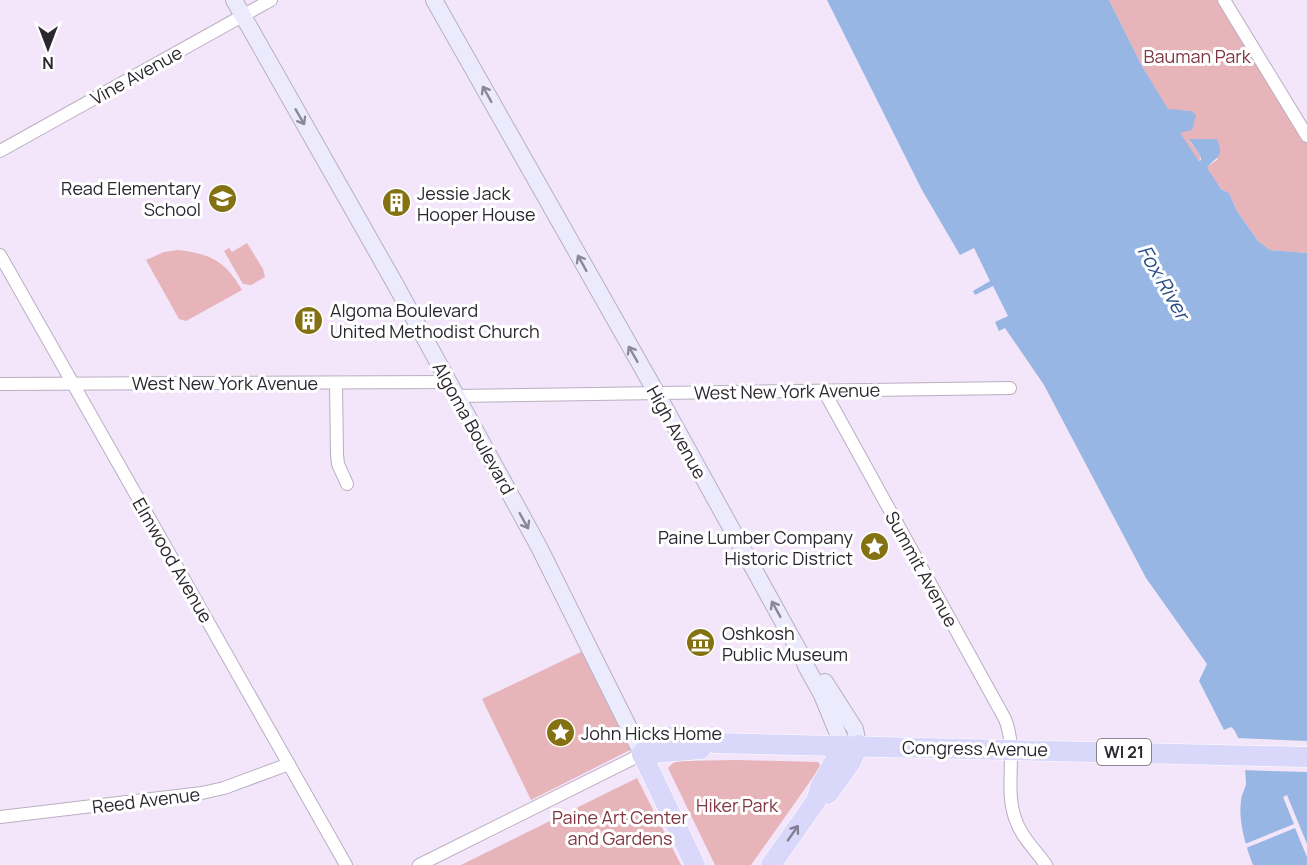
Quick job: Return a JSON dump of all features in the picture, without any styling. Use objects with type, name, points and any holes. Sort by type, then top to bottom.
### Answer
[{"type":"main road","name":"Algoma Boulevard","points":[[234,0],[453,389],[538,547],[642,753],[695,865]]},
{"type":"main road","name":"High Avenue","points":[[434,0],[656,392],[851,746]]},
{"type":"main road","name":"Congress Avenue","points":[[642,753],[656,740],[669,737],[703,737],[714,743],[1307,757]]},
{"type":"main road","points":[[771,865],[816,801],[820,787],[851,746]]},
{"type":"street","name":"Vine Avenue","points":[[0,151],[272,0]]},
{"type":"street","points":[[1224,0],[1303,122],[1307,136]]},
{"type":"street","name":"Elmwood Avenue","points":[[0,255],[346,865]]},
{"type":"street","name":"West New York Avenue","points":[[0,384],[336,383],[453,389],[656,392],[1010,388]]},
{"type":"street","points":[[336,383],[338,464],[347,484]]},
{"type":"street","name":"Summit Avenue","points":[[824,391],[1005,719],[1011,733],[1011,801],[1014,815],[1026,841],[1046,865]]},
{"type":"street","name":"Congress Avenue","points":[[419,865],[642,753]]},
{"type":"street","name":"Reed Avenue","points":[[0,817],[202,793],[224,788],[289,764]]},
{"type":"green space","name":"Bauman Park","points":[[1109,0],[1224,0],[1307,136],[1307,253],[1270,250],[1258,241],[1237,211],[1229,193],[1221,189],[1206,168],[1218,159],[1189,140],[1201,157],[1199,161],[1179,133],[1192,111],[1168,110],[1142,66]]},
{"type":"green space","points":[[247,243],[263,269],[265,277],[251,285],[243,284],[224,251],[229,248],[232,252]]},
{"type":"green space","points":[[178,250],[200,254],[216,261],[229,272],[242,290],[186,321],[179,319],[146,260],[164,252]]},
{"type":"green space","points":[[583,651],[632,749],[531,800],[482,699]]},
{"type":"green space","name":"Hiker Park","points":[[678,761],[818,762],[821,766],[751,865],[715,865],[668,768]]},
{"type":"green space","name":"Paine Art Center and Gardens","points":[[637,778],[681,865],[461,865]]},
{"type":"water","name":"Fox River","points":[[827,0],[1109,0],[1142,66],[1168,109],[1192,111],[1196,115],[1192,130],[1180,133],[1199,161],[1201,157],[1189,139],[1217,139],[1220,153],[1207,168],[1221,189],[1229,193],[1237,211],[1258,241],[1270,250],[1307,253],[1307,865],[1253,865],[1245,842],[1240,809],[1246,784],[1242,753],[1235,731],[1231,727],[1224,730],[1199,681],[1207,664],[1146,578],[1044,385],[1005,328],[999,331],[995,322],[1008,316],[993,286],[975,295],[973,291],[990,281],[974,248],[960,255],[922,190]]},
{"type":"pier","points":[[1236,738],[1307,741],[1307,772],[1241,770]]},
{"type":"pier","points":[[1287,795],[1307,844],[1307,857],[1295,828],[1246,848],[1245,844],[1294,824],[1283,797]]},
{"type":"place","name":"Read Elementary School","points":[[222,198]]},
{"type":"place","name":"Jessie Jack Hooper House","points":[[396,203]]},
{"type":"place","name":"Algoma Boulevard United Methodist Church","points":[[309,320]]},
{"type":"place","name":"Paine Lumber Company Historic District","points":[[874,547]]},
{"type":"place","name":"Oshkosh Public Museum","points":[[701,643]]},
{"type":"place","name":"John Hicks Home","points":[[560,733]]}]
